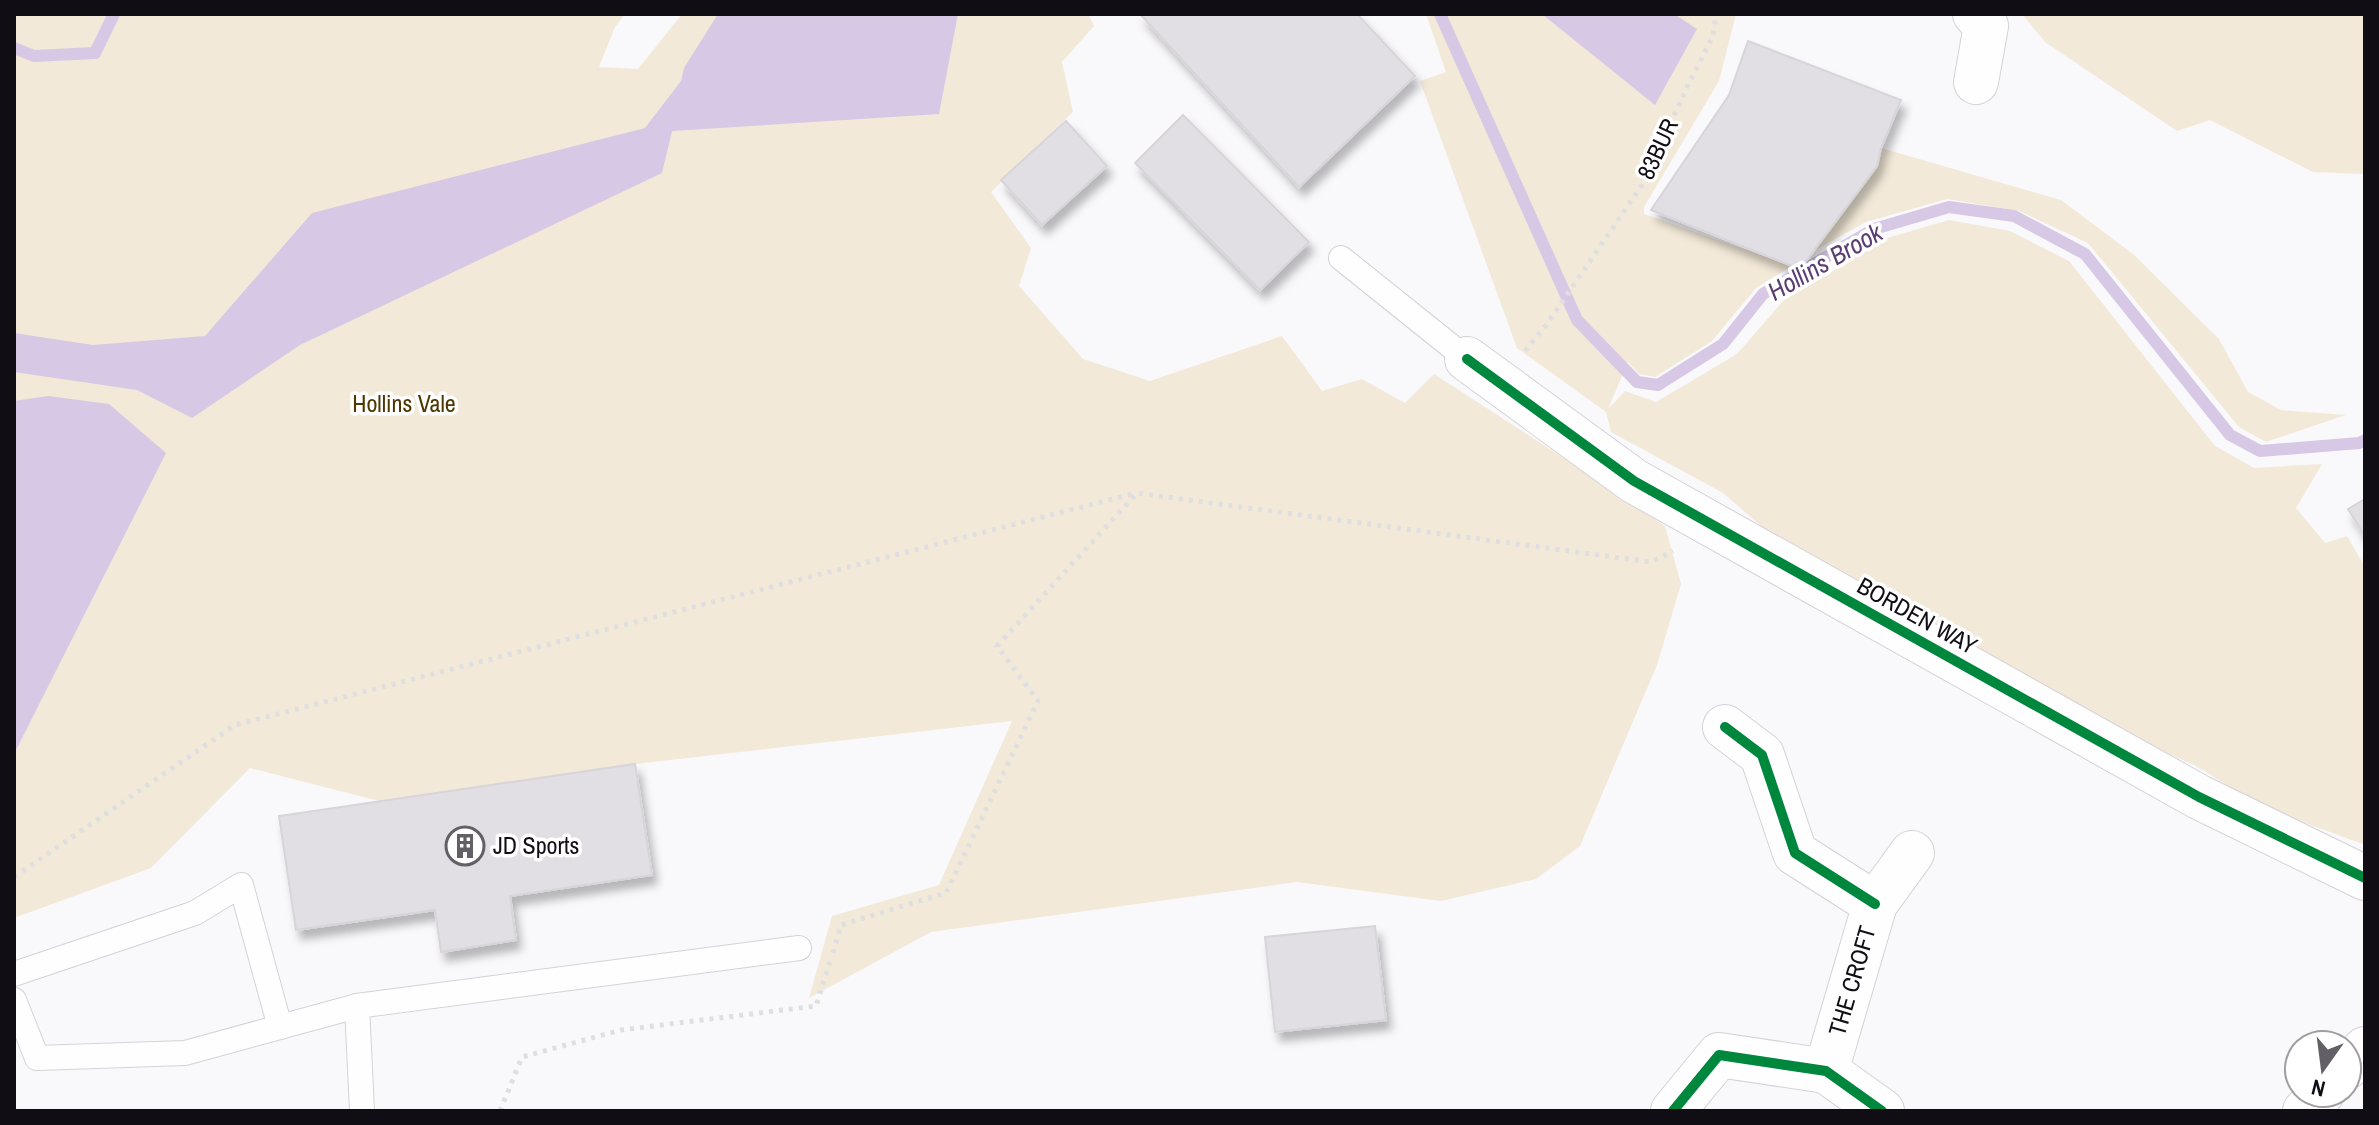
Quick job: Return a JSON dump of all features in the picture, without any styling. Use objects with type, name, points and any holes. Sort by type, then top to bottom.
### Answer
[{"type":"street","points":[[1975,14],[1986,26],[1976,82]]},
{"type":"street","name":"BORDEN WAY","points":[[1467,359],[1634,481],[2199,797],[2365,878]]},
{"type":"street","points":[[1725,727],[1762,755],[1795,853],[1875,904]]},
{"type":"street","name":"THE CROFT","points":[[1826,1071],[1875,904],[1912,853]]},
{"type":"street","points":[[1673,1111],[1719,1055],[1826,1071],[1882,1111]]},
{"type":"lane","points":[[1341,258],[1467,359]]},
{"type":"lane","points":[[14,974],[195,913],[241,885],[280,1027]]},
{"type":"lane","points":[[14,1000],[37,1058],[185,1053],[357,1006],[799,948]]},
{"type":"lane","points":[[357,1006],[362,1111]]},
{"type":"path","points":[[500,1111],[522,1057],[621,1030],[816,1006],[841,925],[946,893],[1038,701],[997,646],[1137,493]]},
{"type":"path","points":[[14,877],[235,725],[1137,493],[1651,562],[1716,527]]},
{"type":"green space","name":"Hollins Vale","points":[[14,14],[625,14],[615,27],[599,67],[638,69],[682,14],[1088,14],[1094,26],[1062,62],[1073,112],[991,192],[1031,248],[1019,286],[1083,359],[1150,381],[1282,336],[1322,391],[1362,379],[1405,403],[1434,374],[1665,526],[1681,584],[1657,665],[1580,846],[1536,879],[1441,901],[1297,882],[931,932],[809,998],[832,916],[939,885],[1012,721],[635,764],[379,801],[250,768],[151,868],[14,918]]},
{"type":"green space","points":[[1426,14],[1736,14],[1719,81],[1644,207],[1644,214],[1792,266],[1756,288],[1712,341],[1655,377],[1639,374],[1628,362],[1608,409],[1625,391],[1656,402],[1737,354],[1783,301],[1887,238],[1949,220],[2010,231],[2069,261],[2215,446],[2254,468],[2322,464],[2296,508],[2325,543],[2347,536],[2365,567],[2365,845],[2262,807],[2198,767],[2079,713],[1781,543],[1723,493],[1611,432],[1606,412],[1517,348],[1420,81],[1446,72]]},
{"type":"green space","points":[[2022,14],[2365,14],[2365,176],[2313,172],[2210,120],[2177,131],[2045,42]]},
{"type":"green space","points":[[1881,148],[2061,200],[2133,254],[2219,339],[2248,392],[2281,410],[2346,415],[2266,442],[2239,427],[2088,243],[2019,211],[1947,199],[1866,222],[1812,252],[1877,166]]},
{"type":"shaded area","points":[[718,14],[958,14],[939,114],[672,131],[662,173],[300,345],[192,418],[137,390],[14,372],[14,333],[93,345],[205,336],[312,213],[645,128],[681,81],[684,68]]},
{"type":"shaded area","points":[[1542,14],[1674,14],[1697,29],[1655,105]]},
{"type":"shaded area","points":[[48,396],[109,404],[166,453],[14,754],[14,401]]},
{"type":"building","points":[[1140,14],[1357,14],[1415,76],[1299,187]]},
{"type":"building","points":[[1748,41],[1901,100],[1877,166],[1800,269],[1651,210],[1729,95]]},
{"type":"building","points":[[1183,115],[1309,242],[1260,290],[1135,163]]},
{"type":"building","points":[[1066,121],[1107,166],[1042,225],[1001,180]]},
{"type":"building","points":[[2365,499],[2365,536],[2348,509]]},
{"type":"building","name":"JD Sports","points":[[635,764],[652,875],[510,896],[516,940],[441,952],[435,910],[296,930],[279,816]]},
{"type":"building","points":[[1375,926],[1386,1020],[1275,1032],[1265,937]]},
{"type":"waterway","name":"Hollins Brook","points":[[14,48],[34,56],[95,53],[114,14]]},
{"type":"waterway","name":"Hollins Brook","points":[[1440,14],[1577,320],[1637,382],[1658,385],[1723,344],[1763,294],[1874,229],[1949,207],[2014,216],[2085,254],[2230,435],[2260,451],[2365,440]]},
{"type":"cycle path","points":[[1467,359],[1634,481],[2199,797],[2365,878]]},
{"type":"cycle path","points":[[1725,727],[1762,755],[1795,853],[1875,904]]},
{"type":"cycle path","points":[[1673,1111],[1719,1055],[1826,1071],[1882,1111]]},
{"type":"place","name":"JD Sports","points":[[465,846]]}]
